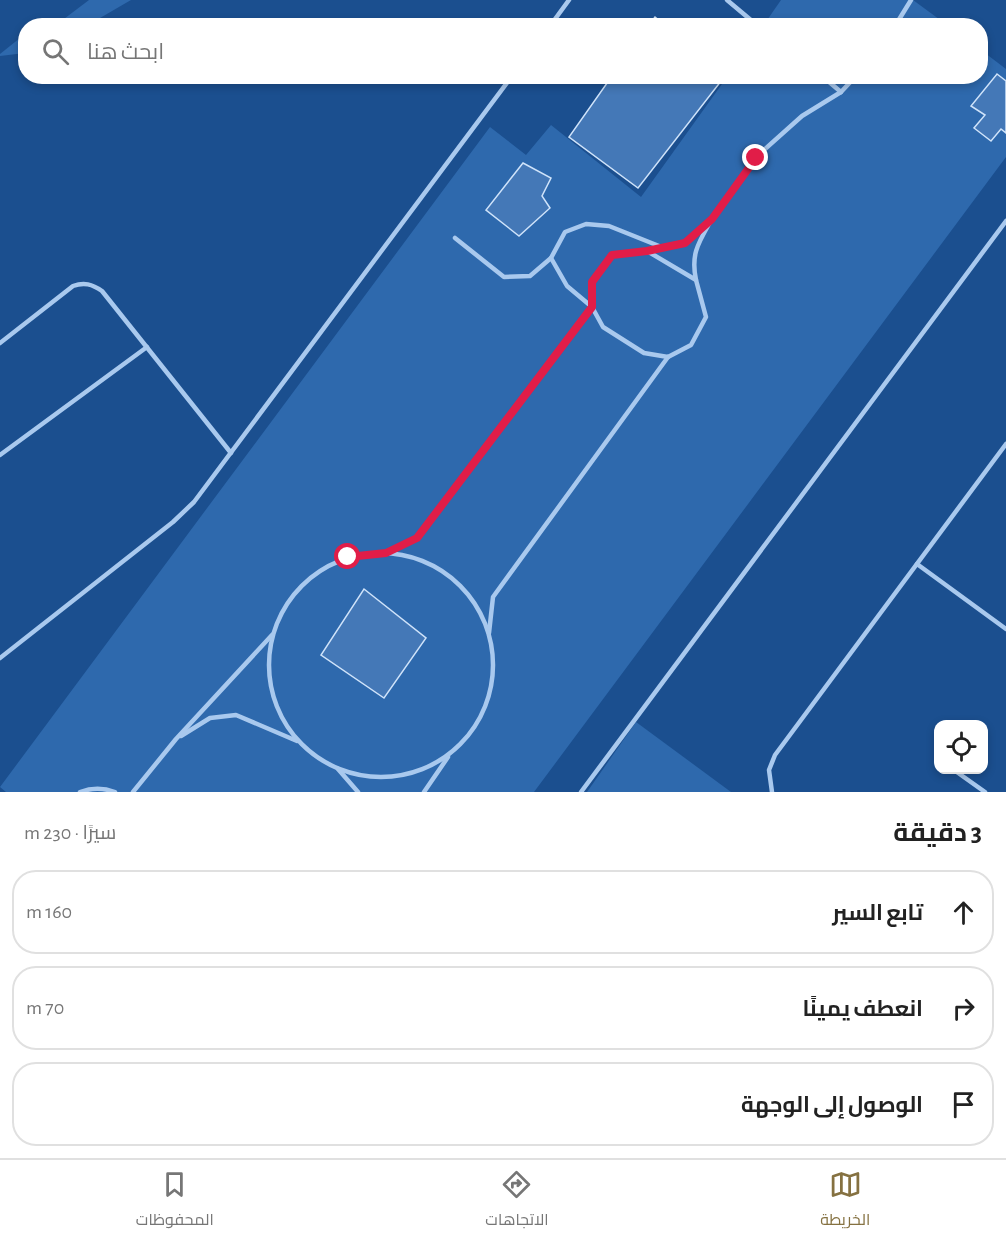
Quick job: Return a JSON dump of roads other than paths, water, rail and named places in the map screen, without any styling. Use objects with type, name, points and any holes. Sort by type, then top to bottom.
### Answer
[{"type":"lane","points":[[556,18],[569,0]]},
{"type":"lane","points":[[727,0],[748,18]]},
{"type":"lane","points":[[900,18],[911,0]]},
{"type":"lane","points":[[0,658],[178,518],[205,488],[506,84]]},
{"type":"lane","points":[[832,84],[841,92]]},
{"type":"lane","points":[[424,792],[449,754],[475,726],[489,697],[493,665],[489,633],[493,597],[668,357],[691,345],[706,317],[693,263],[698,242],[756,158],[802,116],[841,92],[848,84]]},
{"type":"lane","points":[[386,553],[417,538],[592,307],[592,282],[612,255],[685,243],[712,219]]},
{"type":"lane","points":[[581,792],[1006,221]]},
{"type":"lane","points":[[455,238],[504,277],[530,276],[551,258],[565,232],[586,224],[609,226],[664,248]]},
{"type":"lane","points":[[647,251],[696,280]]},
{"type":"lane","points":[[551,258],[567,286],[592,307],[603,327],[644,353],[668,357]]},
{"type":"lane","points":[[0,343],[73,286],[88,284],[102,291],[231,453]]},
{"type":"lane","points":[[0,455],[147,347]]},
{"type":"lane","points":[[772,792],[769,770],[775,755],[1006,444]]},
{"type":"lane","points":[[133,792],[176,739],[272,635],[288,601],[314,574],[348,557],[386,553],[420,560],[450,577],[474,602],[489,633]]},
{"type":"lane","points":[[917,564],[1006,629]]},
{"type":"lane","points":[[272,635],[268,673],[277,709],[298,741],[317,757],[338,769],[376,777],[415,772],[449,754]]},
{"type":"lane","points":[[176,739],[210,718],[236,715],[298,741]]},
{"type":"lane","points":[[338,769],[358,792]]},
{"type":"lane","points":[[960,774],[985,792]]},
{"type":"lane","points":[[80,792],[88,789],[115,792]]}]
